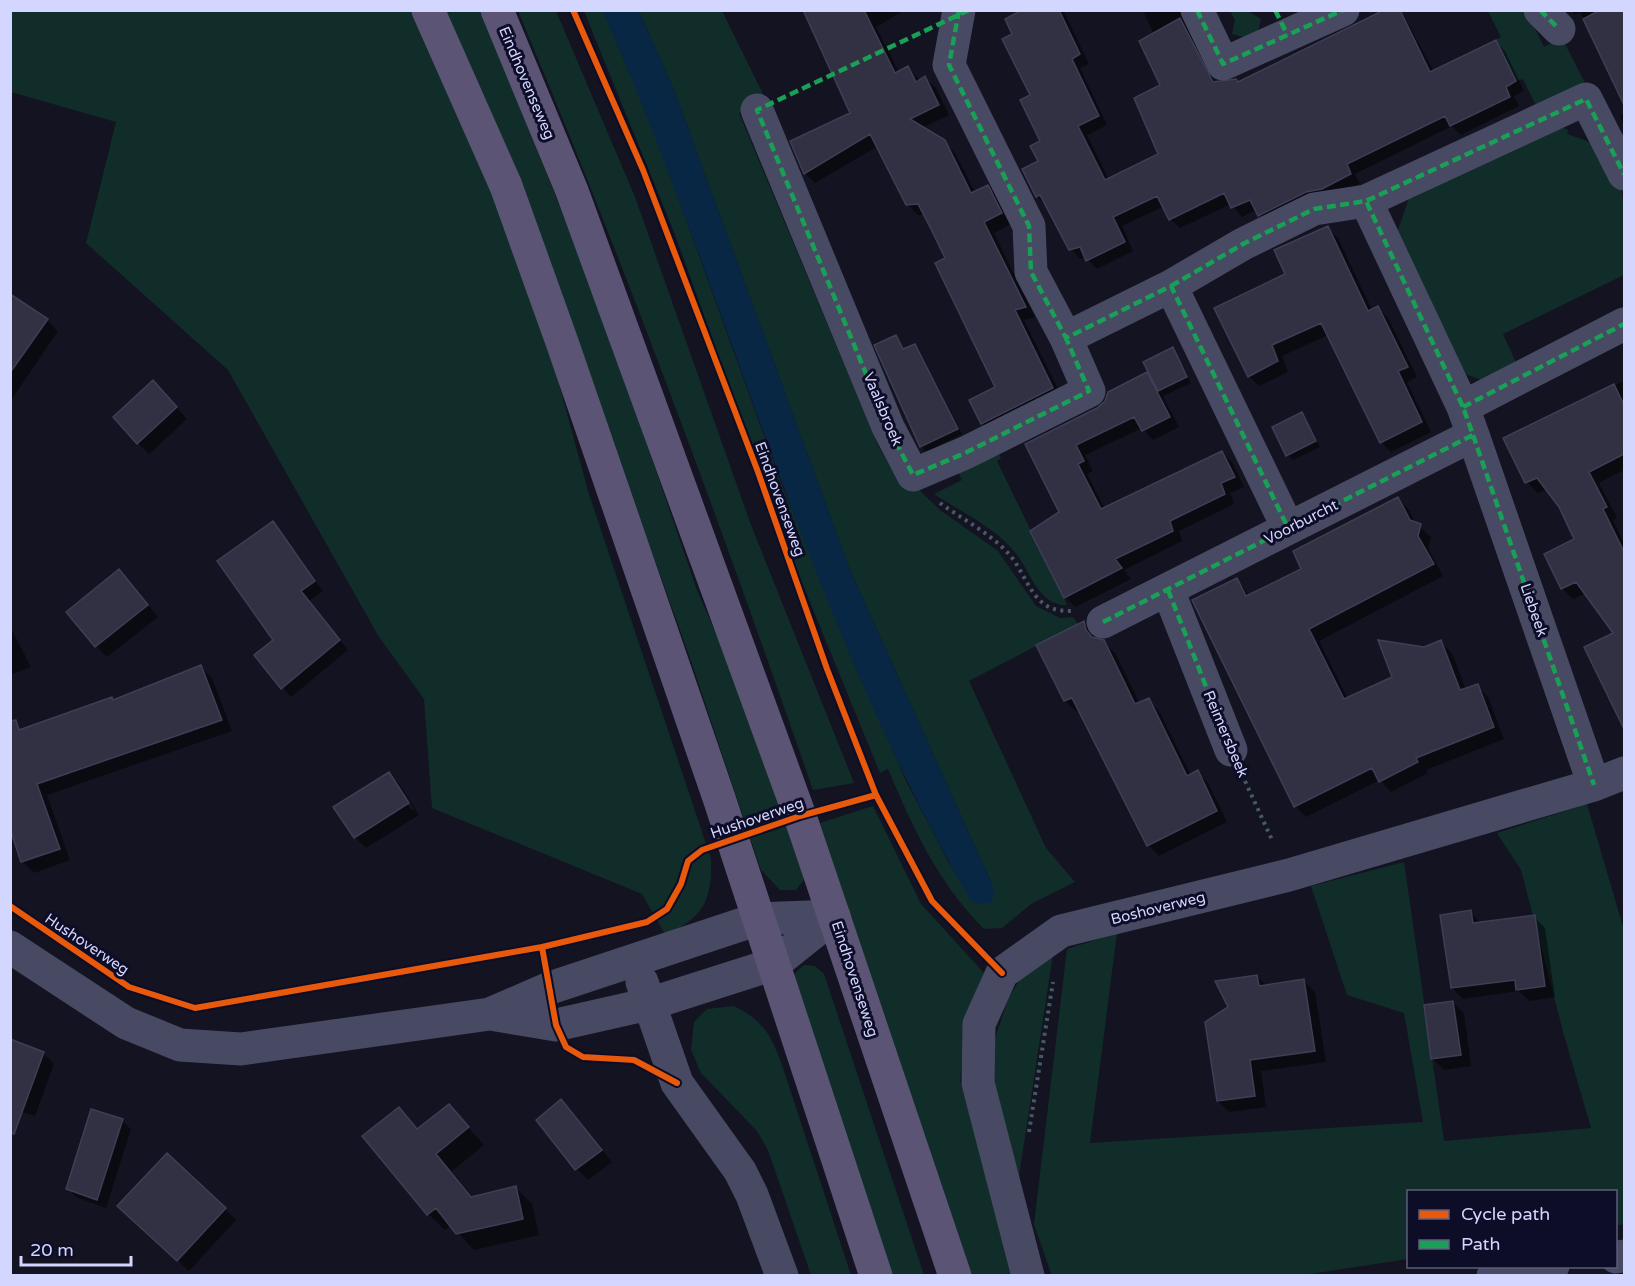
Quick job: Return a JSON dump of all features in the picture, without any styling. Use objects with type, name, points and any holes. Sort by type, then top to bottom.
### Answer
[{"type":"main road","points":[[428,10],[510,197],[774,964],[876,1275]]},
{"type":"main road","name":"Eindhovenseweg","points":[[496,10],[572,191],[796,804],[955,1275]]},
{"type":"street","points":[[1197,10],[1223,64],[1281,22],[1343,10]]},
{"type":"street","points":[[914,475],[966,453],[1089,391],[1066,338],[1031,272],[1029,226],[949,65],[962,12]]},
{"type":"street","points":[[1066,338],[1171,286],[1243,244],[1314,209],[1366,201],[1586,99],[1624,174]]},
{"type":"street","name":"Vaalsbroek","points":[[757,110],[888,427],[914,475]]},
{"type":"street","points":[[1366,201],[1468,421]]},
{"type":"street","points":[[1171,286],[1288,528]]},
{"type":"street","name":"Voorburcht","points":[[1102,622],[1288,528],[1468,421],[1624,324]]},
{"type":"street","name":"Liebeek","points":[[1468,421],[1594,785]]},
{"type":"street","name":"Reimersbeek","points":[[1168,590],[1231,750]]},
{"type":"street","name":"Boshoverweg","points":[[1028,1275],[978,1083],[979,1024],[1002,973],[1061,931],[1288,876],[1594,785],[1624,773]]},
{"type":"street","points":[[10,947],[126,1023],[180,1045],[241,1049],[490,1014],[550,988],[758,919],[834,916]]},
{"type":"street","points":[[490,1014],[556,1025],[649,1004],[774,964],[834,916]]},
{"type":"street","points":[[636,961],[676,1083],[740,1171],[752,1195],[782,1275]]},
{"type":"street","points":[[1493,1275],[1540,1268]]},
{"type":"path","points":[[914,475],[927,495],[982,531],[1007,552],[1033,592],[1045,605],[1102,622]]},
{"type":"path","points":[[1027,1140],[1061,931]]},
{"type":"green space","points":[[10,11],[412,11],[438,60],[533,288],[588,491],[711,859],[710,886],[707,897],[697,914],[689,921],[666,936],[642,894],[432,808],[424,699],[379,637],[228,370],[86,243],[116,122],[11,92]]},
{"type":"green space","points":[[446,11],[481,11],[596,296],[697,590],[781,783],[806,870],[803,881],[796,890],[780,890],[761,870],[688,652],[522,193]]},
{"type":"green space","points":[[518,11],[556,11],[635,197],[751,525],[854,783],[813,790],[672,398],[597,204]]},
{"type":"green space","points":[[584,11],[603,11],[647,112],[783,488],[906,781],[950,865],[991,882],[850,570],[674,90],[639,11],[722,11],[766,100],[739,113],[877,443],[899,483],[917,488],[940,510],[998,551],[1036,606],[1060,618],[1073,617],[1078,624],[969,681],[1046,848],[1075,882],[1031,904],[1002,928],[984,929],[953,893],[928,854],[888,769],[880,773],[787,546],[674,232]]},
{"type":"green space","points":[[1230,11],[1248,11],[1261,19],[1258,31],[1247,38],[1232,34],[1235,20]]},
{"type":"green space","points":[[1488,11],[1526,11],[1544,47],[1562,38],[1586,85],[1537,108],[1523,79],[1516,81],[1496,40],[1501,37]]},
{"type":"green space","points":[[1554,124],[1568,130],[1567,134],[1593,144],[1606,155],[1615,169],[1624,204],[1624,275],[1503,334],[1517,365],[1484,381],[1460,372],[1395,239],[1410,195],[1413,198]]},
{"type":"green space","points":[[997,450],[1001,458],[997,461],[1067,605],[1057,604],[1043,594],[1009,545],[978,521],[934,494],[962,480],[957,470]]},
{"type":"green space","points":[[1587,804],[1624,930],[1624,1224],[1617,1226],[1617,1190],[1407,1190],[1407,1259],[1304,1275],[1052,1276],[1034,1224],[1067,949],[1117,933],[1090,1143],[1423,1122],[1404,1013],[1347,995],[1311,886],[1404,862],[1444,1141],[1591,1128],[1521,870],[1497,833]]},
{"type":"green space","points":[[873,806],[921,904],[984,973],[966,1018],[960,1081],[1016,1275],[969,1275],[820,823]]},
{"type":"green space","points":[[1054,948],[1019,1176],[993,1081],[995,1039],[1008,999],[1028,966]]},
{"type":"green space","points":[[804,965],[815,966],[824,974],[924,1275],[890,1275],[793,984],[795,973]]},
{"type":"green space","points":[[734,1006],[764,1028],[777,1052],[851,1275],[811,1275],[768,1150],[757,1131],[701,1073],[691,1050],[694,1022],[707,1009]]},
{"type":"water","points":[[603,11],[639,11],[674,90],[850,570],[991,882],[995,893],[991,902],[980,904],[971,901],[914,795],[863,686],[774,462],[649,122]]},
{"type":"building","points":[[803,10],[864,10],[895,73],[908,66],[916,82],[925,76],[939,105],[910,119],[945,140],[971,193],[988,185],[1002,213],[984,222],[1026,307],[1015,310],[1053,388],[981,424],[969,400],[995,387],[935,263],[945,258],[932,231],[918,204],[906,205],[870,134],[804,174],[790,141],[850,113]]},
{"type":"building","points":[[1022,10],[1059,10],[1080,54],[1072,59],[1099,116],[1078,126],[1105,180],[1158,154],[1134,98],[1160,85],[1139,41],[1180,18],[1213,82],[1236,79],[1238,82],[1384,10],[1400,10],[1430,72],[1496,40],[1516,81],[1506,87],[1510,97],[1450,126],[1445,116],[1347,164],[1351,174],[1322,189],[1306,192],[1258,216],[1250,200],[1231,208],[1224,193],[1169,220],[1157,196],[1113,217],[1125,242],[1086,261],[1080,247],[1069,250],[1040,195],[1036,197],[1022,169],[1038,161],[1030,146],[1040,141],[1020,100],[1030,95],[1002,39],[1012,34],[1005,19]]},
{"type":"building","points":[[1600,10],[1624,10],[1624,105],[1583,19]]},
{"type":"building","points":[[1328,226],[1368,311],[1378,306],[1408,367],[1398,371],[1422,422],[1380,443],[1321,323],[1272,345],[1278,361],[1248,377],[1214,308],[1285,274],[1274,250]]},
{"type":"building","points":[[10,294],[48,319],[10,373]]},
{"type":"building","points":[[896,335],[903,349],[915,344],[958,429],[920,447],[874,345]]},
{"type":"building","points":[[1173,347],[1187,377],[1158,391],[1143,362]]},
{"type":"building","points":[[1147,372],[1170,417],[1142,431],[1134,417],[1076,445],[1084,461],[1078,464],[1101,509],[1222,451],[1235,477],[1221,483],[1225,494],[1170,521],[1173,531],[1115,559],[1122,568],[1064,598],[1030,531],[1059,512],[1025,444],[1097,408],[1105,401],[1108,392]]},
{"type":"building","points":[[153,380],[177,407],[137,444],[113,417]]},
{"type":"building","points":[[1614,384],[1624,405],[1624,454],[1589,472],[1607,507],[1603,509],[1624,552],[1624,729],[1584,647],[1613,633],[1576,582],[1561,589],[1544,554],[1574,539],[1559,507],[1537,478],[1525,483],[1503,438]]},
{"type":"building","points":[[1302,412],[1316,441],[1286,456],[1272,427]]},
{"type":"building","points":[[1398,497],[1410,520],[1421,524],[1418,536],[1434,564],[1309,629],[1344,699],[1392,677],[1378,640],[1424,647],[1441,640],[1460,690],[1478,684],[1494,727],[1416,758],[1418,762],[1379,782],[1372,768],[1294,807],[1192,600],[1237,578],[1246,596],[1301,569],[1293,551]]},
{"type":"building","points":[[273,521],[315,581],[301,591],[340,640],[281,689],[254,655],[273,640],[217,561]]},
{"type":"building","points":[[119,569],[148,605],[95,647],[66,612]]},
{"type":"building","points":[[1084,621],[1086,630],[1092,637],[1104,640],[1135,704],[1149,698],[1187,776],[1198,770],[1217,811],[1147,846],[1072,698],[1064,701],[1036,645]]},
{"type":"building","points":[[201,665],[222,720],[37,784],[60,849],[21,862],[10,829],[10,721],[16,720],[19,730],[112,697],[113,700]]},
{"type":"building","points":[[389,772],[409,803],[354,838],[333,807]]},
{"type":"building","points":[[1471,910],[1473,923],[1535,915],[1545,986],[1516,990],[1515,980],[1451,988],[1440,915]]},
{"type":"building","points":[[1257,975],[1259,986],[1304,979],[1315,1051],[1250,1060],[1255,1096],[1217,1101],[1205,1022],[1228,1007],[1215,981]]},
{"type":"building","points":[[1453,1001],[1461,1055],[1431,1059],[1424,1005]]},
{"type":"building","points":[[10,1039],[44,1052],[14,1134],[10,1133]]},
{"type":"building","points":[[561,1099],[602,1150],[575,1170],[536,1120]]},
{"type":"building","points":[[449,1104],[469,1127],[436,1154],[471,1197],[516,1186],[523,1219],[456,1234],[436,1208],[427,1215],[362,1136],[399,1107],[417,1129]]},
{"type":"building","points":[[91,1109],[123,1119],[97,1200],[66,1189]]},
{"type":"building","points":[[167,1153],[226,1208],[177,1261],[117,1206]]},
{"type":"marked path","points":[[959,10],[949,65],[1029,226],[1031,272],[1066,338],[1171,286],[1288,528]]},
{"type":"marked path","points":[[969,10],[757,110],[888,427],[913,475],[965,453],[1089,391],[1066,338]]},
{"type":"marked path","points":[[1197,10],[1223,64],[1343,10]]},
{"type":"marked path","points":[[1275,10],[1287,34]]},
{"type":"marked path","points":[[1540,10],[1559,29]]},
{"type":"marked path","points":[[1171,286],[1243,244],[1314,209],[1366,201],[1586,99],[1624,174]]},
{"type":"marked path","points":[[1103,622],[1473,435],[1463,407],[1366,201]]},
{"type":"marked path","points":[[1463,407],[1624,324]]},
{"type":"marked path","points":[[1473,435],[1594,785]]},
{"type":"marked path","points":[[1168,590],[1231,750]]},
{"type":"cycle path","points":[[573,10],[643,170],[758,472],[827,669],[876,795],[932,901],[1002,973]]},
{"type":"cycle path","name":"Hushoverweg","points":[[10,906],[129,987],[195,1008],[542,947],[647,922],[667,909],[681,884],[688,861],[702,850],[800,816],[876,795]]},
{"type":"cycle path","points":[[542,947],[556,1025],[566,1047],[583,1057],[634,1060],[677,1083]]}]
